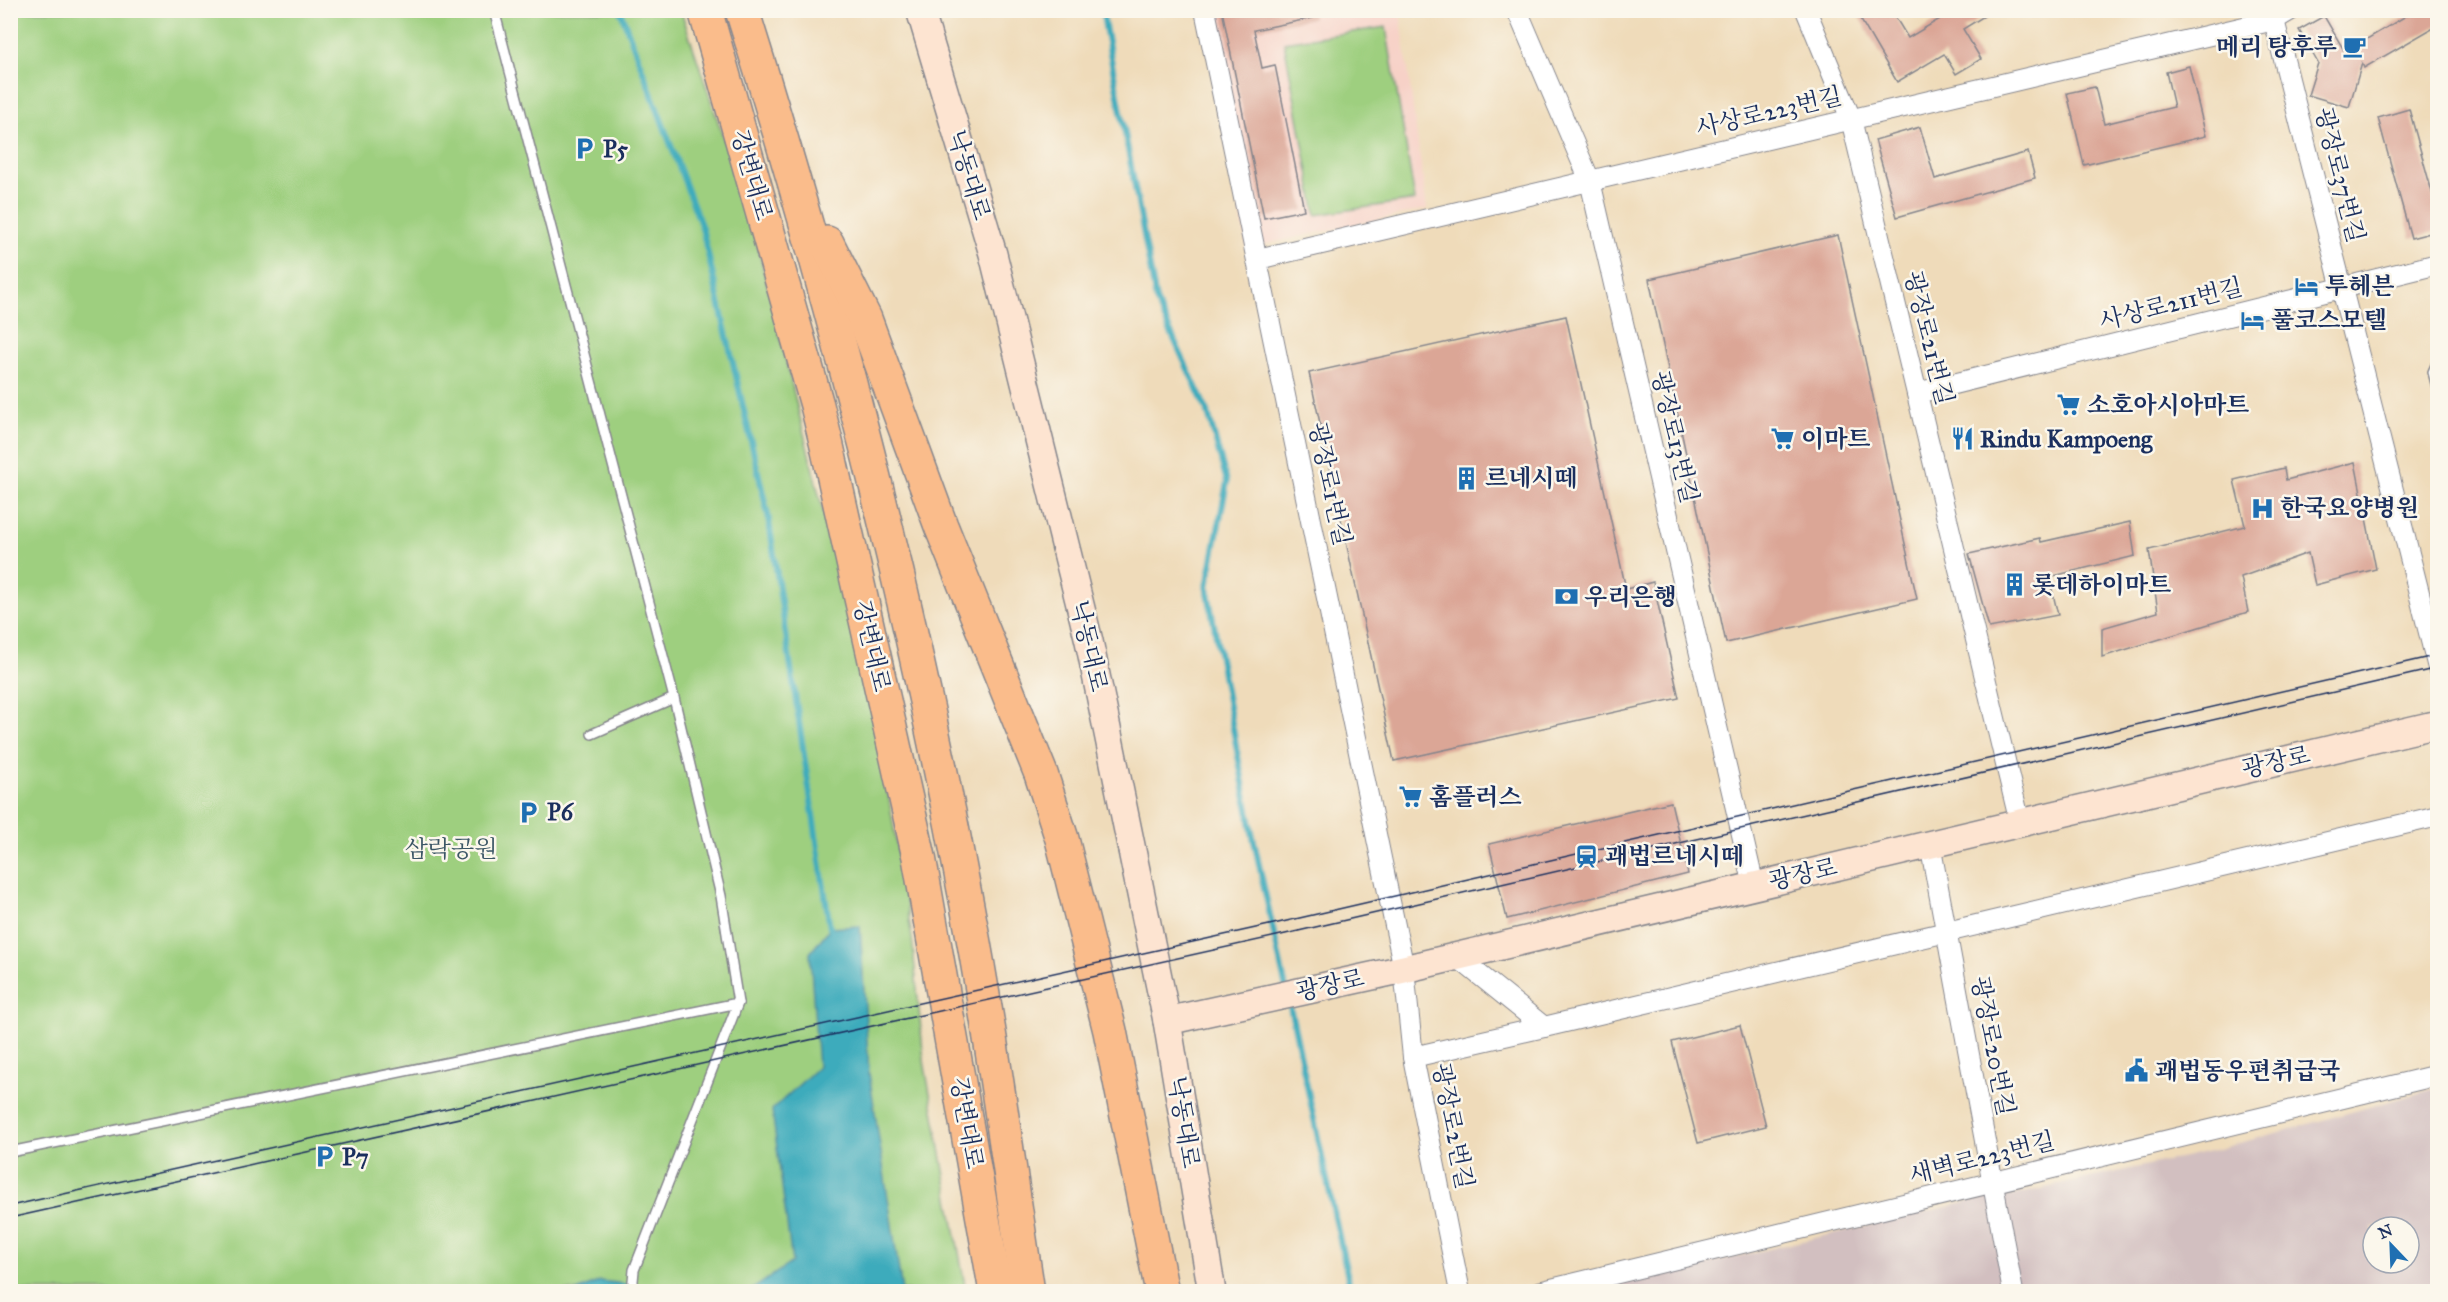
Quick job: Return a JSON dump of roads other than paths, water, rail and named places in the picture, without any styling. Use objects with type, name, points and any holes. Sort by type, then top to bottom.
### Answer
[{"type":"highway","name":"강변대로","points":[[705,10],[817,405],[919,857],[996,1292]]},
{"type":"highway","name":"강변대로","points":[[742,10],[831,306],[905,606],[978,965],[1028,1292]]},
{"type":"highway","points":[[722,66],[790,173],[865,319],[941,526],[1041,774],[1062,839],[1110,1031],[1162,1292]]},
{"type":"main road","name":"낙동대로","points":[[920,10],[993,254],[1089,641],[1167,1021],[1212,1292]]},
{"type":"main road","name":"광장로","points":[[1167,1021],[1393,971],[2438,724]]},
{"type":"street","name":"광장로1번길","points":[[1205,10],[1258,259],[1393,971]]},
{"type":"street","name":"광장로13번길","points":[[1517,10],[1590,181],[1754,886]]},
{"type":"street","name":"광장로21번길","points":[[1806,10],[1851,119],[2020,823]]},
{"type":"street","name":"사상로223번길","points":[[1258,259],[1851,119],[2278,14]]},
{"type":"street","name":"광장로37번길","points":[[2278,14],[2342,289],[2438,668]]},
{"type":"street","name":"사상로211번길","points":[[1917,393],[2438,264]]},
{"type":"street","points":[[1413,1057],[2438,816]]},
{"type":"street","name":"광장로20번길","points":[[1930,844],[2013,1292]]},
{"type":"street","points":[[1456,956],[1545,1026]]},
{"type":"street","name":"광장로2번길","points":[[1393,971],[1413,1057],[1460,1292]]},
{"type":"street","name":"새벽로223번길","points":[[1539,1292],[2438,1075]]},
{"type":"lane","points":[[494,10],[674,698],[721,896],[738,1003],[634,1270],[632,1292]]},
{"type":"lane","points":[[2438,361],[2433,372],[2438,391]]},
{"type":"lane","points":[[592,734],[674,698]]},
{"type":"lane","points":[[10,1152],[738,1003]]},
{"type":"water","points":[[860,926],[869,1073],[902,1291],[750,1291],[792,1262],[772,1110],[818,1067],[810,953],[830,928]]},
{"type":"water","points":[[600,1281],[684,1291],[575,1292]]},
{"type":"waterway","points":[[620,10],[702,228],[768,515],[830,928]]},
{"type":"waterway","points":[[1102,10],[1156,300],[1208,413],[1227,482],[1207,587],[1252,832],[1286,989]]},
{"type":"waterway","points":[[1289,1002],[1351,1292]]},
{"type":"tram line","points":[[10,1206],[1278,923],[2438,655]]},
{"type":"tram line","points":[[10,1218],[1281,935],[2438,668]]},
{"type":"place","name":"메리 탕후루","points":[[2355,47]]},
{"type":"place","name":"P5","points":[[585,149]]},
{"type":"place","name":"투헤븐","points":[[2307,286]]},
{"type":"place","name":"풀코스모텔","points":[[2253,320]]},
{"type":"place","name":"소호아시아마트","points":[[2069,405]]},
{"type":"place","name":"이마트","points":[[1783,439]]},
{"type":"place","name":"Rindu Kampoeng","points":[[1962,439]]},
{"type":"place","name":"르네시떼","points":[[1467,478]]},
{"type":"place","name":"한국요양병원","points":[[2262,508]]},
{"type":"place","name":"롯데하이마트","points":[[2014,585]]},
{"type":"place","name":"우리은행","points":[[1566,597]]},
{"type":"place","name":"홈플러스","points":[[1411,797]]},
{"type":"place","name":"P6","points":[[529,812]]},
{"type":"place","name":"괘법르네시떼","points":[[1587,856]]},
{"type":"place","name":"괘법동우편취급국","points":[[2137,1071]]},
{"type":"place","name":"P7","points":[[324,1157]]},
{"type":"park label","name":"삼락공원","points":[[451,849]]}]
